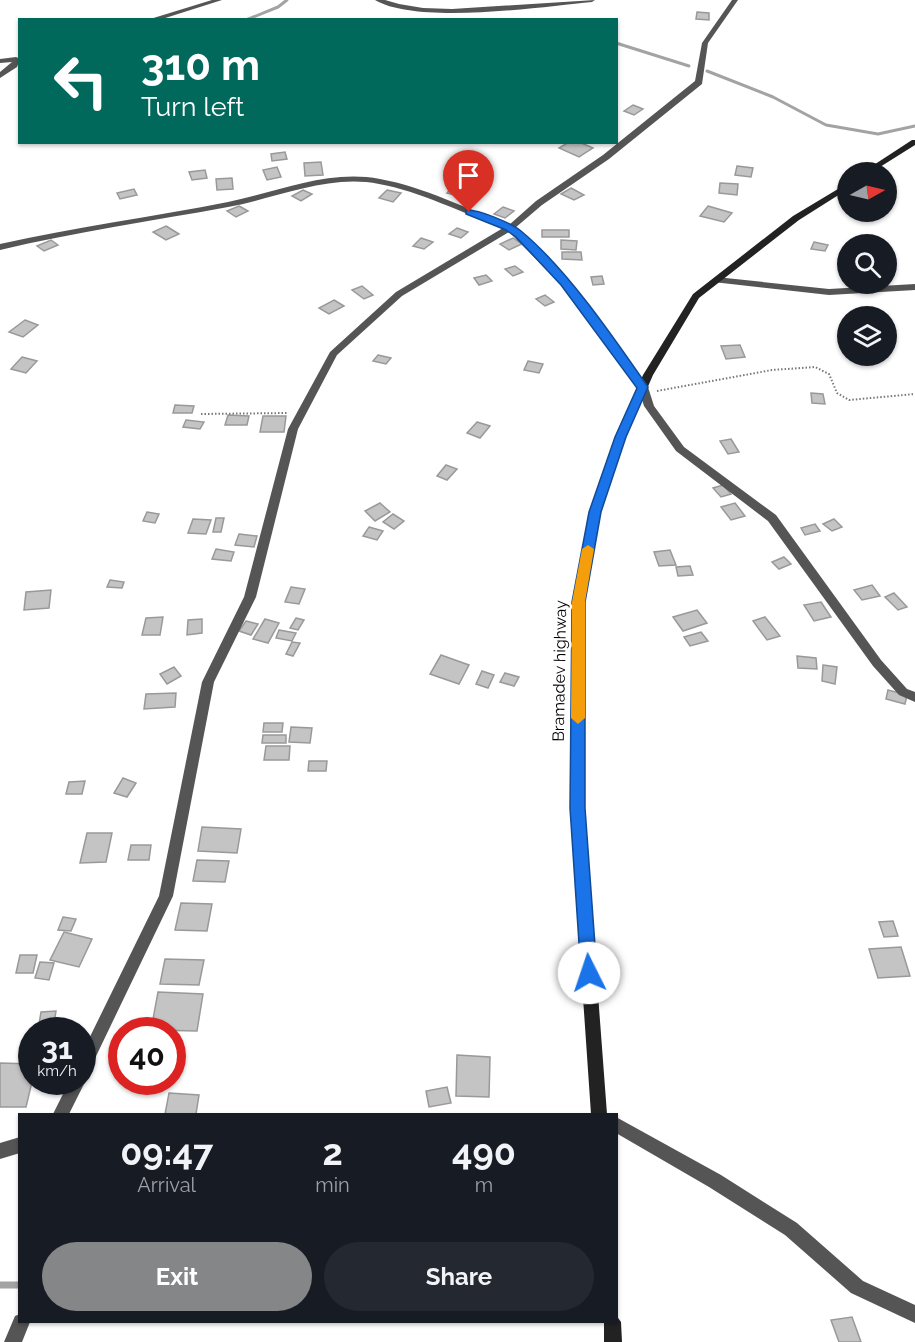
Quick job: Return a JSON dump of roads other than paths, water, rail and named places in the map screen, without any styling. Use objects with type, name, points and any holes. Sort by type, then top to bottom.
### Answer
[{"type":"street","points":[[157,18],[219,0]]},
{"type":"street","points":[[378,0],[392,6],[419,9],[463,9],[592,0]]},
{"type":"street","points":[[96,1041],[166,896],[208,682],[250,597],[293,429],[333,354],[399,294],[510,228],[539,203],[606,157],[699,82],[705,43],[735,0]]},
{"type":"street","points":[[0,61],[18,58]]},
{"type":"street","points":[[0,76],[14,65],[18,58]]},
{"type":"street","points":[[883,162],[915,142]]},
{"type":"street","points":[[0,247],[42,237],[231,204],[309,184],[349,179],[379,181],[408,189],[510,228],[565,283],[644,390],[649,406],[680,449],[772,518],[877,663],[903,692],[915,697]]},
{"type":"street","name":"Bramadev highway","points":[[599,1113],[577,808],[578,602],[595,512],[621,437],[696,296],[796,218],[837,192]]},
{"type":"street","points":[[716,280],[829,292],[915,288]]},
{"type":"street","points":[[62,1113],[70,1095]]},
{"type":"street","points":[[618,1125],[715,1180],[791,1229],[857,1287],[915,1314]]},
{"type":"street","points":[[0,1151],[18,1146]]},
{"type":"street","points":[[14,1342],[21,1323]]},
{"type":"street","points":[[612,1323],[613,1342]]},
{"type":"waterway","points":[[251,18],[278,7],[287,0]]},
{"type":"waterway","points":[[618,44],[689,66]]},
{"type":"waterway","points":[[707,71],[773,97],[826,125],[878,134],[915,126]]},
{"type":"waterway","points":[[0,1285],[18,1285]]}]
